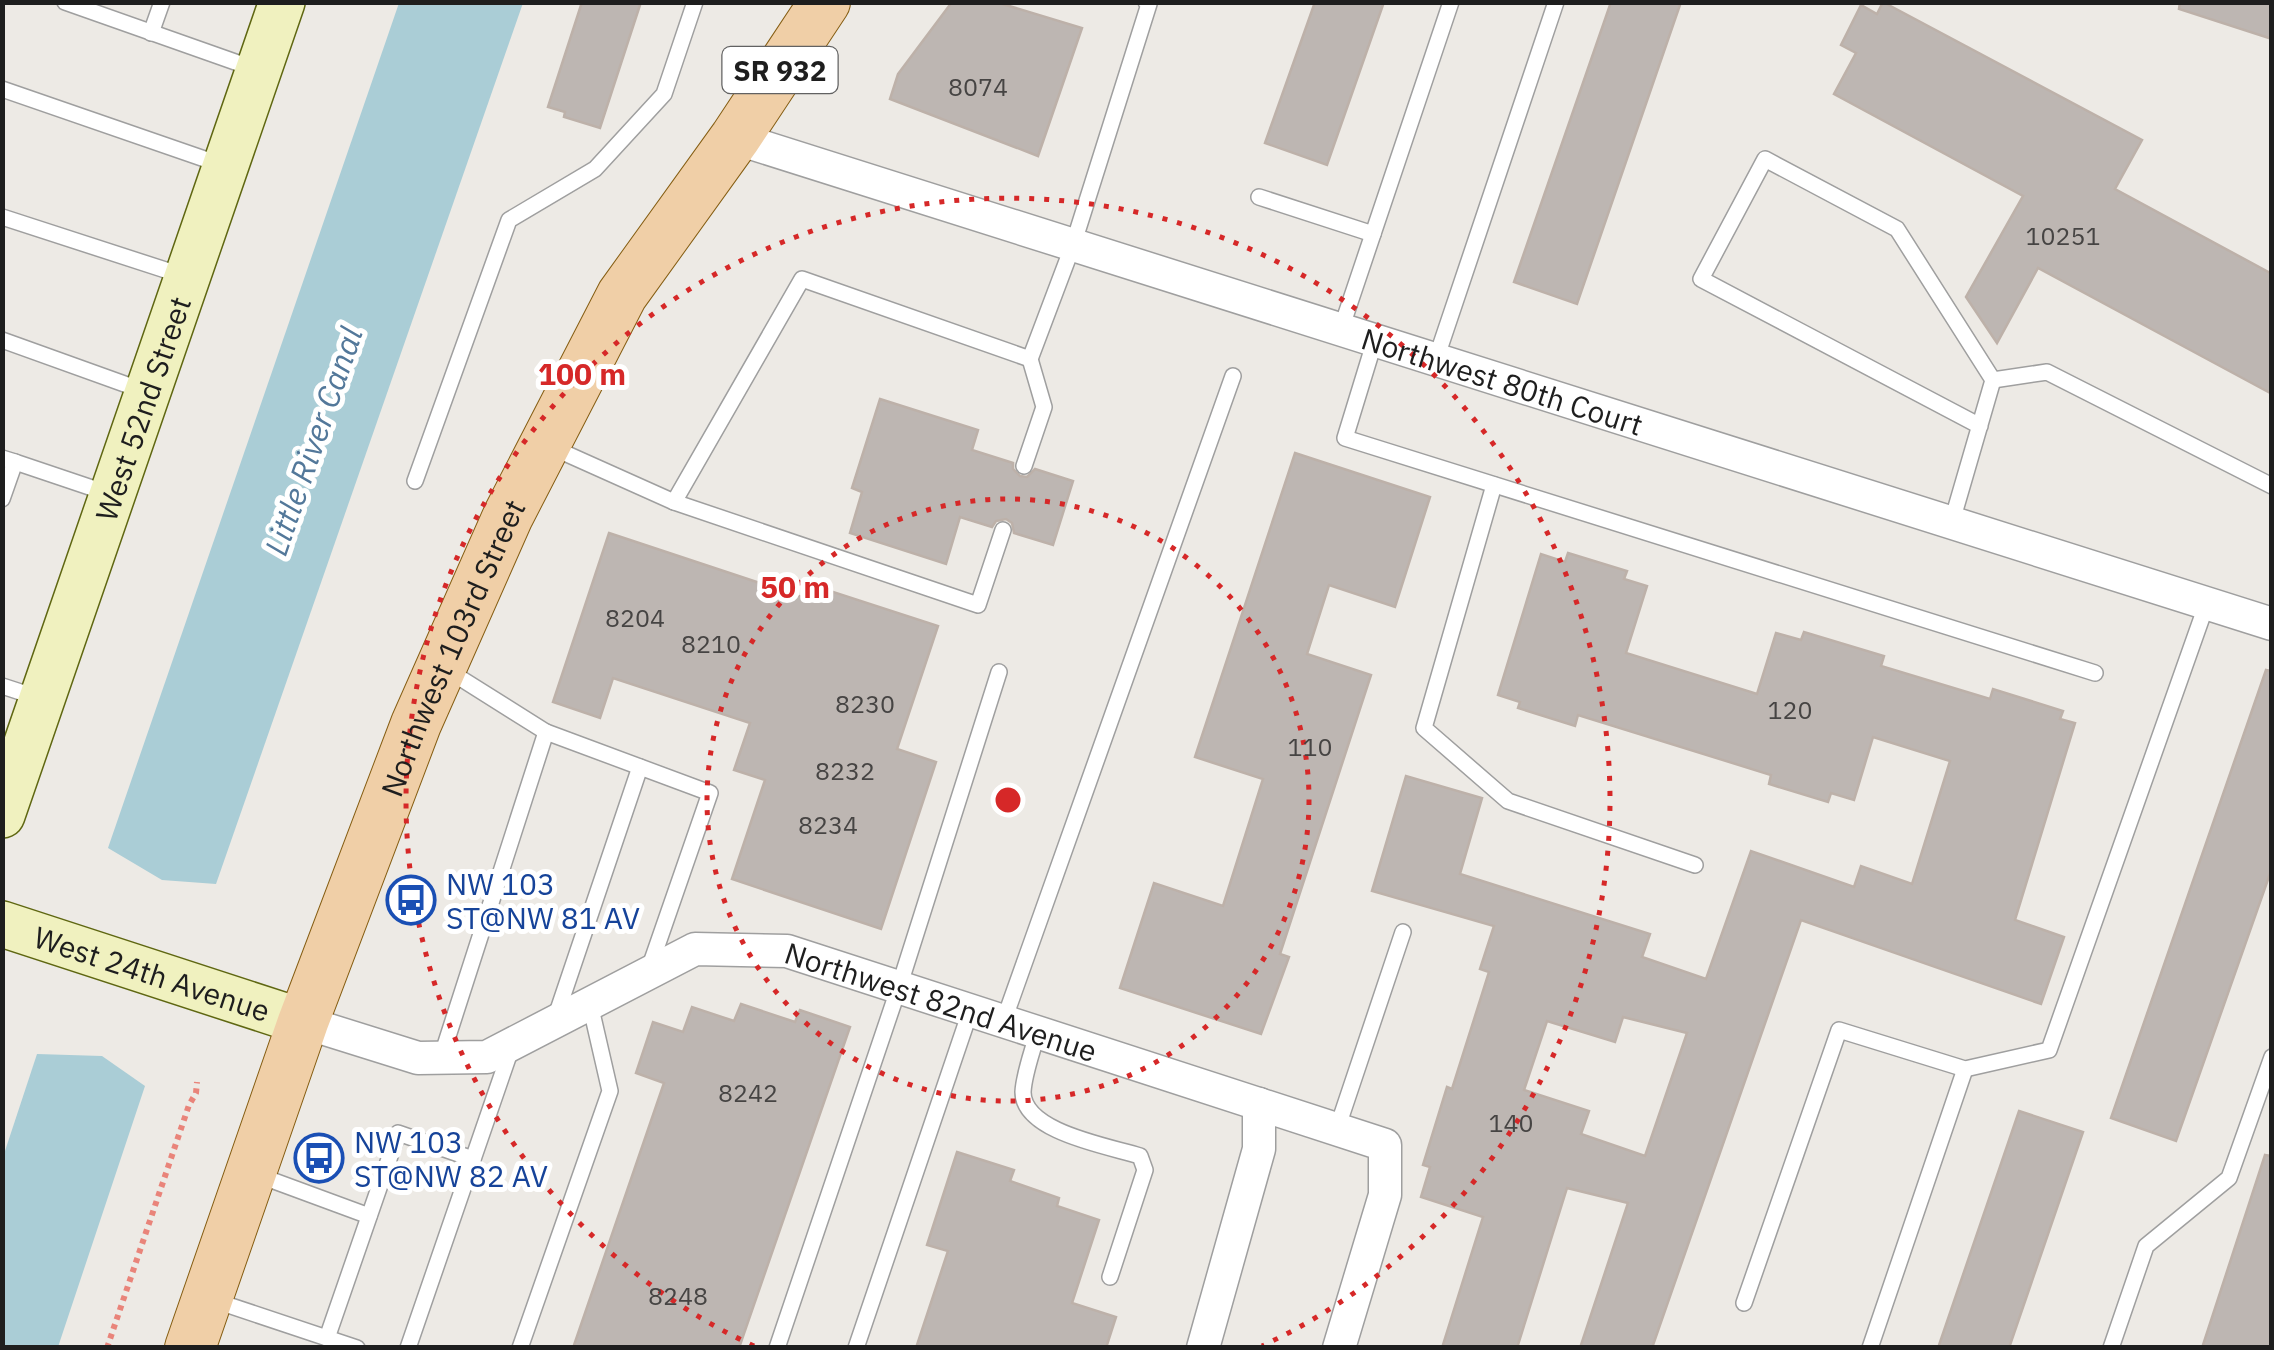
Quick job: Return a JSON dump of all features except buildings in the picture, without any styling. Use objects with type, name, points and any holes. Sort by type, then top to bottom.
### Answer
[{"type":"main road","name":"Northwest 103rd Street","points":[[190,1348],[303,1022],[440,666],[508,516],[622,295],[825,2]]},
{"type":"street","name":"West 52nd Street","points":[[2,814],[22,692],[113,494],[282,2]]},
{"type":"street","name":"Northwest 80th Court","points":[[734,138],[2272,624]]},
{"type":"street","name":"West 24th Avenue","points":[[2,924],[303,1022]]},
{"type":"street","name":"Northwest 82nd Avenue","points":[[303,1022],[418,1058],[487,1058],[694,949],[788,952],[971,1009],[1385,1145],[1386,1195],[1339,1348]]},
{"type":"street","points":[[1203,1348],[1259,1150],[1259,1104]]},
{"type":"lane","points":[[66,2],[259,70]]},
{"type":"lane","points":[[151,33],[162,2]]},
{"type":"lane","points":[[415,481],[509,220],[595,169],[664,94],[695,2]]},
{"type":"lane","points":[[1024,466],[1044,407],[1030,360],[1073,245],[1149,4],[1146,2]]},
{"type":"lane","points":[[1341,329],[1451,2]]},
{"type":"lane","points":[[1436,359],[1556,2]]},
{"type":"lane","points":[[2,88],[226,167]]},
{"type":"lane","points":[[1952,521],[1980,426],[1993,380],[1897,229],[1765,159],[1701,279],[1980,426]]},
{"type":"lane","points":[[1260,197],[1373,234]]},
{"type":"lane","points":[[2,217],[188,277]]},
{"type":"lane","points":[[674,502],[802,279],[1030,360]]},
{"type":"lane","points":[[2,340],[148,392]]},
{"type":"lane","points":[[1375,340],[1345,438],[2095,673]]},
{"type":"lane","points":[[1993,380],[2047,372],[2272,486]]},
{"type":"lane","points":[[1004,1020],[1233,376]]},
{"type":"lane","points":[[546,444],[674,502],[978,605],[1003,530]]},
{"type":"lane","points":[[2,500],[9,460],[113,494]]},
{"type":"lane","points":[[1494,485],[1424,728],[1508,801],[1695,865]]},
{"type":"lane","points":[[1744,1303],[1839,1030],[1965,1069],[2050,1050],[2207,603]]},
{"type":"lane","points":[[440,666],[546,732],[710,794],[647,974]]},
{"type":"lane","points":[[777,1348],[899,987],[998,672]]},
{"type":"lane","points":[[441,1058],[546,732]]},
{"type":"lane","points":[[554,1023],[640,766]]},
{"type":"lane","points":[[1337,1129],[1402,932]]},
{"type":"lane","points":[[520,1348],[610,1091],[590,1004]]},
{"type":"lane","points":[[856,1348],[971,1009]]},
{"type":"lane","points":[[1038,1031],[1023,1090],[1026,1109],[1043,1124],[1140,1156],[1145,1170],[1110,1277]]},
{"type":"lane","points":[[408,1348],[512,1046]]},
{"type":"lane","points":[[2111,1348],[2146,1246],[2229,1178],[2272,1058]]},
{"type":"lane","points":[[1870,1348],[1965,1069]]},
{"type":"lane","points":[[327,1338],[398,1133],[473,1159]]},
{"type":"lane","points":[[251,1172],[369,1216]]},
{"type":"lane","points":[[207,1298],[357,1348]]},
{"type":"path","points":[[106,1348],[198,1082]]},
{"type":"water","name":"Little River Canal","points":[[399,3],[523,3],[216,884],[162,880],[108,848]]},
{"type":"water","points":[[37,1054],[102,1056],[145,1086],[58,1347],[3,1347],[3,1157]]},
{"type":"place","name":"NW 103 ST@NW 81 AV","points":[[411,900]]},
{"type":"place","name":"NW 103 ST@NW 82 AV","points":[[319,1158]]}]
